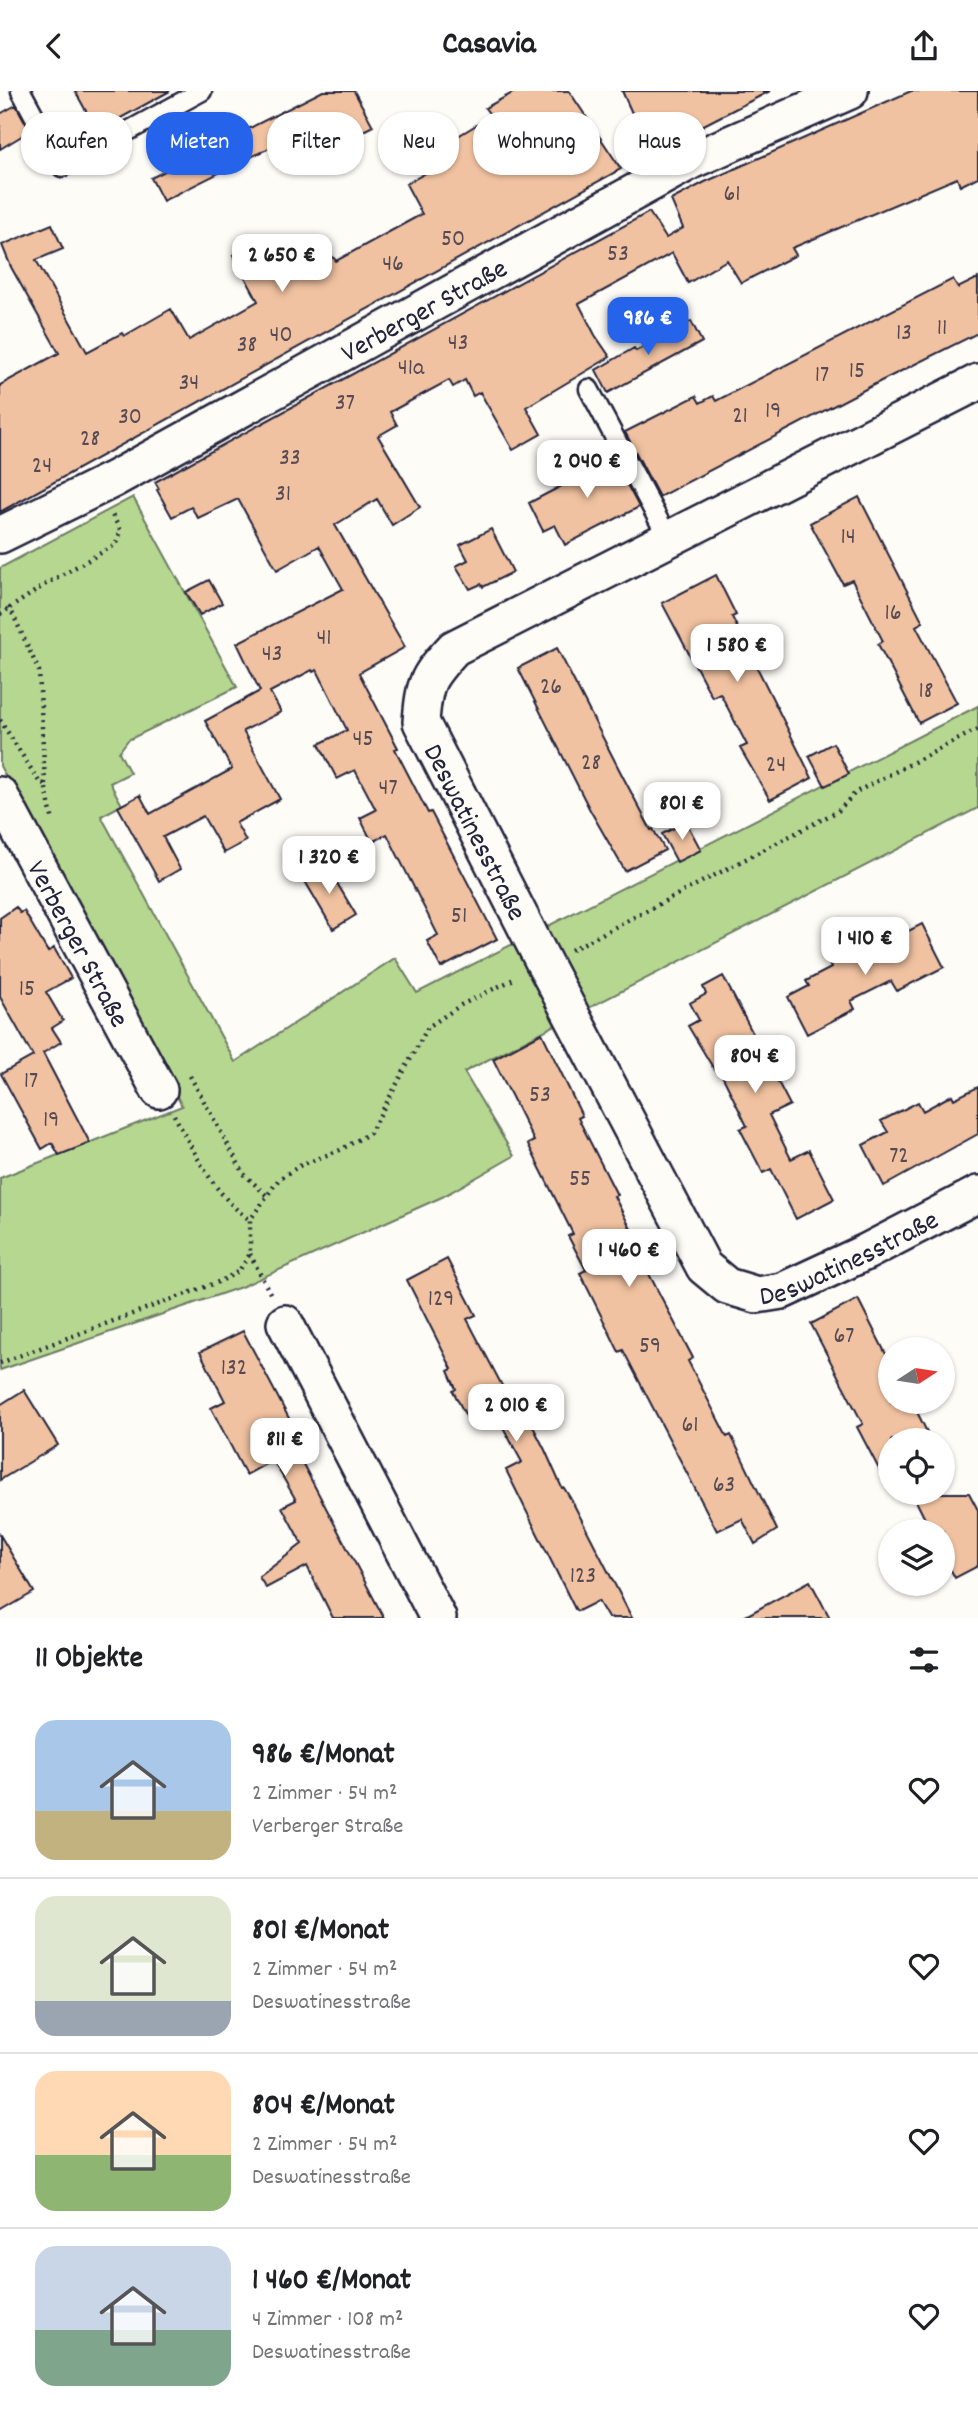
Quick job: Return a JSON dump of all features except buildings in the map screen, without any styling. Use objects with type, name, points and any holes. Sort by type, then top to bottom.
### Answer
[{"type":"street","name":"Verberger Straße","points":[[0,535],[98,487],[693,160],[850,91]]},
{"type":"street","name":"Deswatinesstraße","points":[[978,381],[454,648],[429,674],[423,692],[421,722],[704,1267],[727,1286],[757,1295],[782,1291],[866,1252],[978,1194]]},
{"type":"street","name":"Verberger Straße","points":[[0,795],[159,1090]]},
{"type":"street","points":[[285,1323],[438,1618]]},
{"type":"lane","points":[[21,91],[62,167],[202,91]]},
{"type":"lane","points":[[589,389],[668,538]]},
{"type":"path","points":[[0,614],[49,582],[115,545],[121,531],[98,487]]},
{"type":"path","points":[[10,608],[39,671],[45,784]]},
{"type":"path","points":[[285,1323],[250,1254],[250,1220],[279,1179],[299,1166],[340,1150],[370,1133],[428,1027],[461,1005],[838,811],[856,792],[978,729]]},
{"type":"path","points":[[159,1090],[212,1183],[237,1211],[250,1220]]},
{"type":"path","points":[[0,1363],[221,1281],[239,1271],[250,1254]]},
{"type":"green space","points":[[133,497],[237,687],[128,740],[119,752],[130,773],[110,783],[122,805],[101,816],[235,1062],[395,958],[417,993],[978,706],[978,808],[464,1072],[514,1156],[442,1197],[241,1287],[0,1370],[0,1178],[182,1106],[0,766],[0,568]]}]
